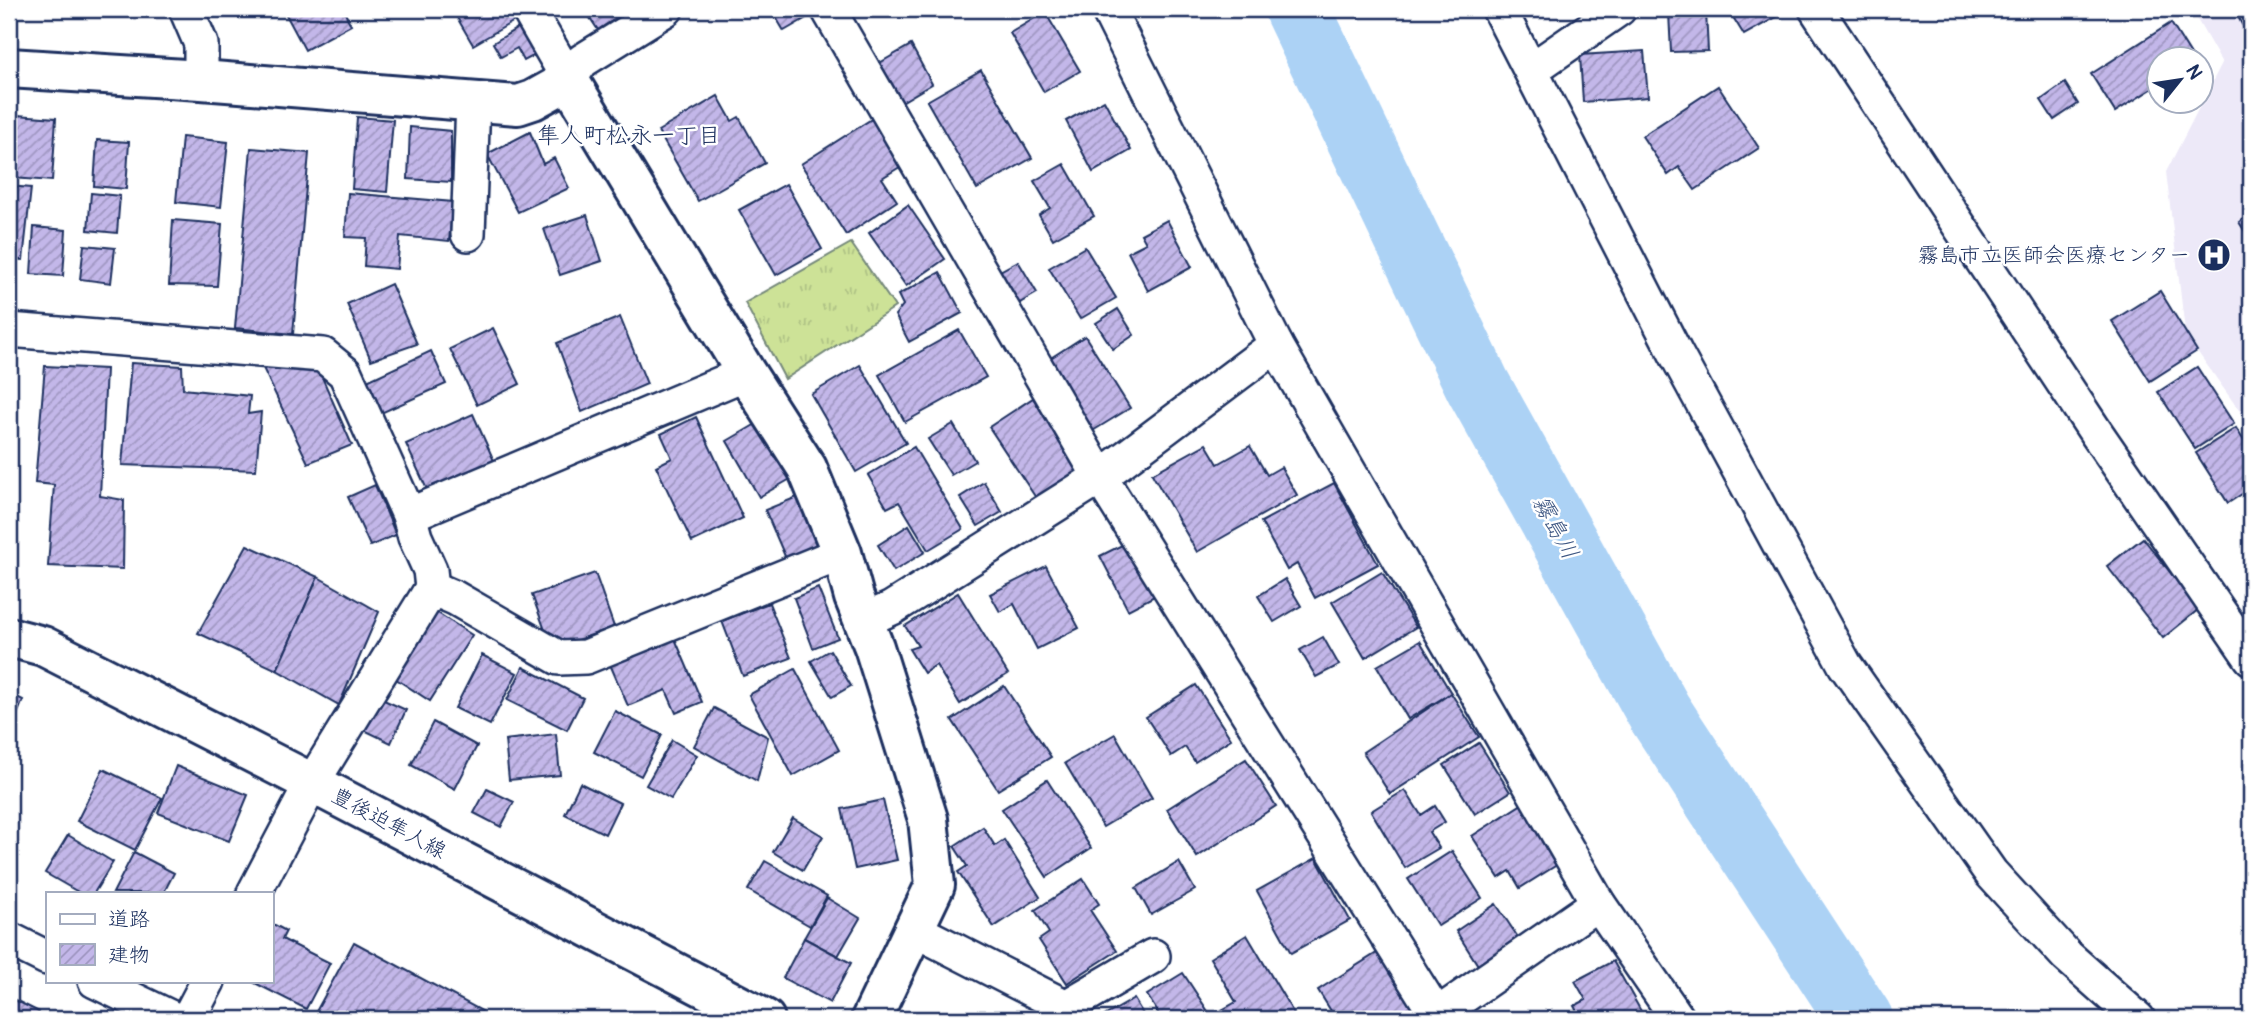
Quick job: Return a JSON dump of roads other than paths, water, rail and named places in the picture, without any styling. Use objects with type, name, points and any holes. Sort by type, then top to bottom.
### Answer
[{"type":"street","points":[[186,9],[201,44],[201,80]]},
{"type":"street","points":[[528,9],[746,373],[807,468],[842,552],[854,597],[874,647],[928,819],[935,885],[871,1019]]},
{"type":"street","points":[[9,68],[518,105],[534,100],[569,80],[582,61],[666,9]]},
{"type":"street","points":[[828,9],[1100,477],[1436,1018],[1598,903]]},
{"type":"street","points":[[1108,9],[1276,345],[1598,903],[1678,1019]]},
{"type":"street","points":[[1499,9],[1676,354],[1845,665],[1991,873],[2067,956],[2138,1019]]},
{"type":"street","points":[[1531,70],[1619,9]]},
{"type":"street","points":[[1816,9],[2095,431],[2251,658]]},
{"type":"street","points":[[468,234],[472,102]]},
{"type":"street","points":[[9,330],[323,355],[345,373],[409,514],[415,537],[430,570],[432,588],[312,783],[255,892]]},
{"type":"street","points":[[863,621],[892,608],[1100,477],[1276,345]]},
{"type":"street","points":[[409,514],[746,373]]},
{"type":"street","points":[[432,588],[455,598],[559,658],[586,657],[842,552]]},
{"type":"street","name":"豊後迫隼人線","points":[[9,638],[43,646],[765,1019]]},
{"type":"street","points":[[913,929],[1066,1007],[1153,956]]},
{"type":"street","points":[[9,939],[46,958]]},
{"type":"street","points":[[96,982],[174,1019]]},
{"type":"street","points":[[188,1019],[207,982]]},
{"type":"lane","points":[[2246,9],[2251,19]]},
{"type":"waterway","name":"霧島川","points":[[1297,9],[1478,386],[1659,712],[1860,1019]]},
{"type":"place","name":"霧島市立医師会医療センター","points":[[2214,255]]},
{"type":"district","name":"隼人町松永一丁目","points":[[629,135]]}]
